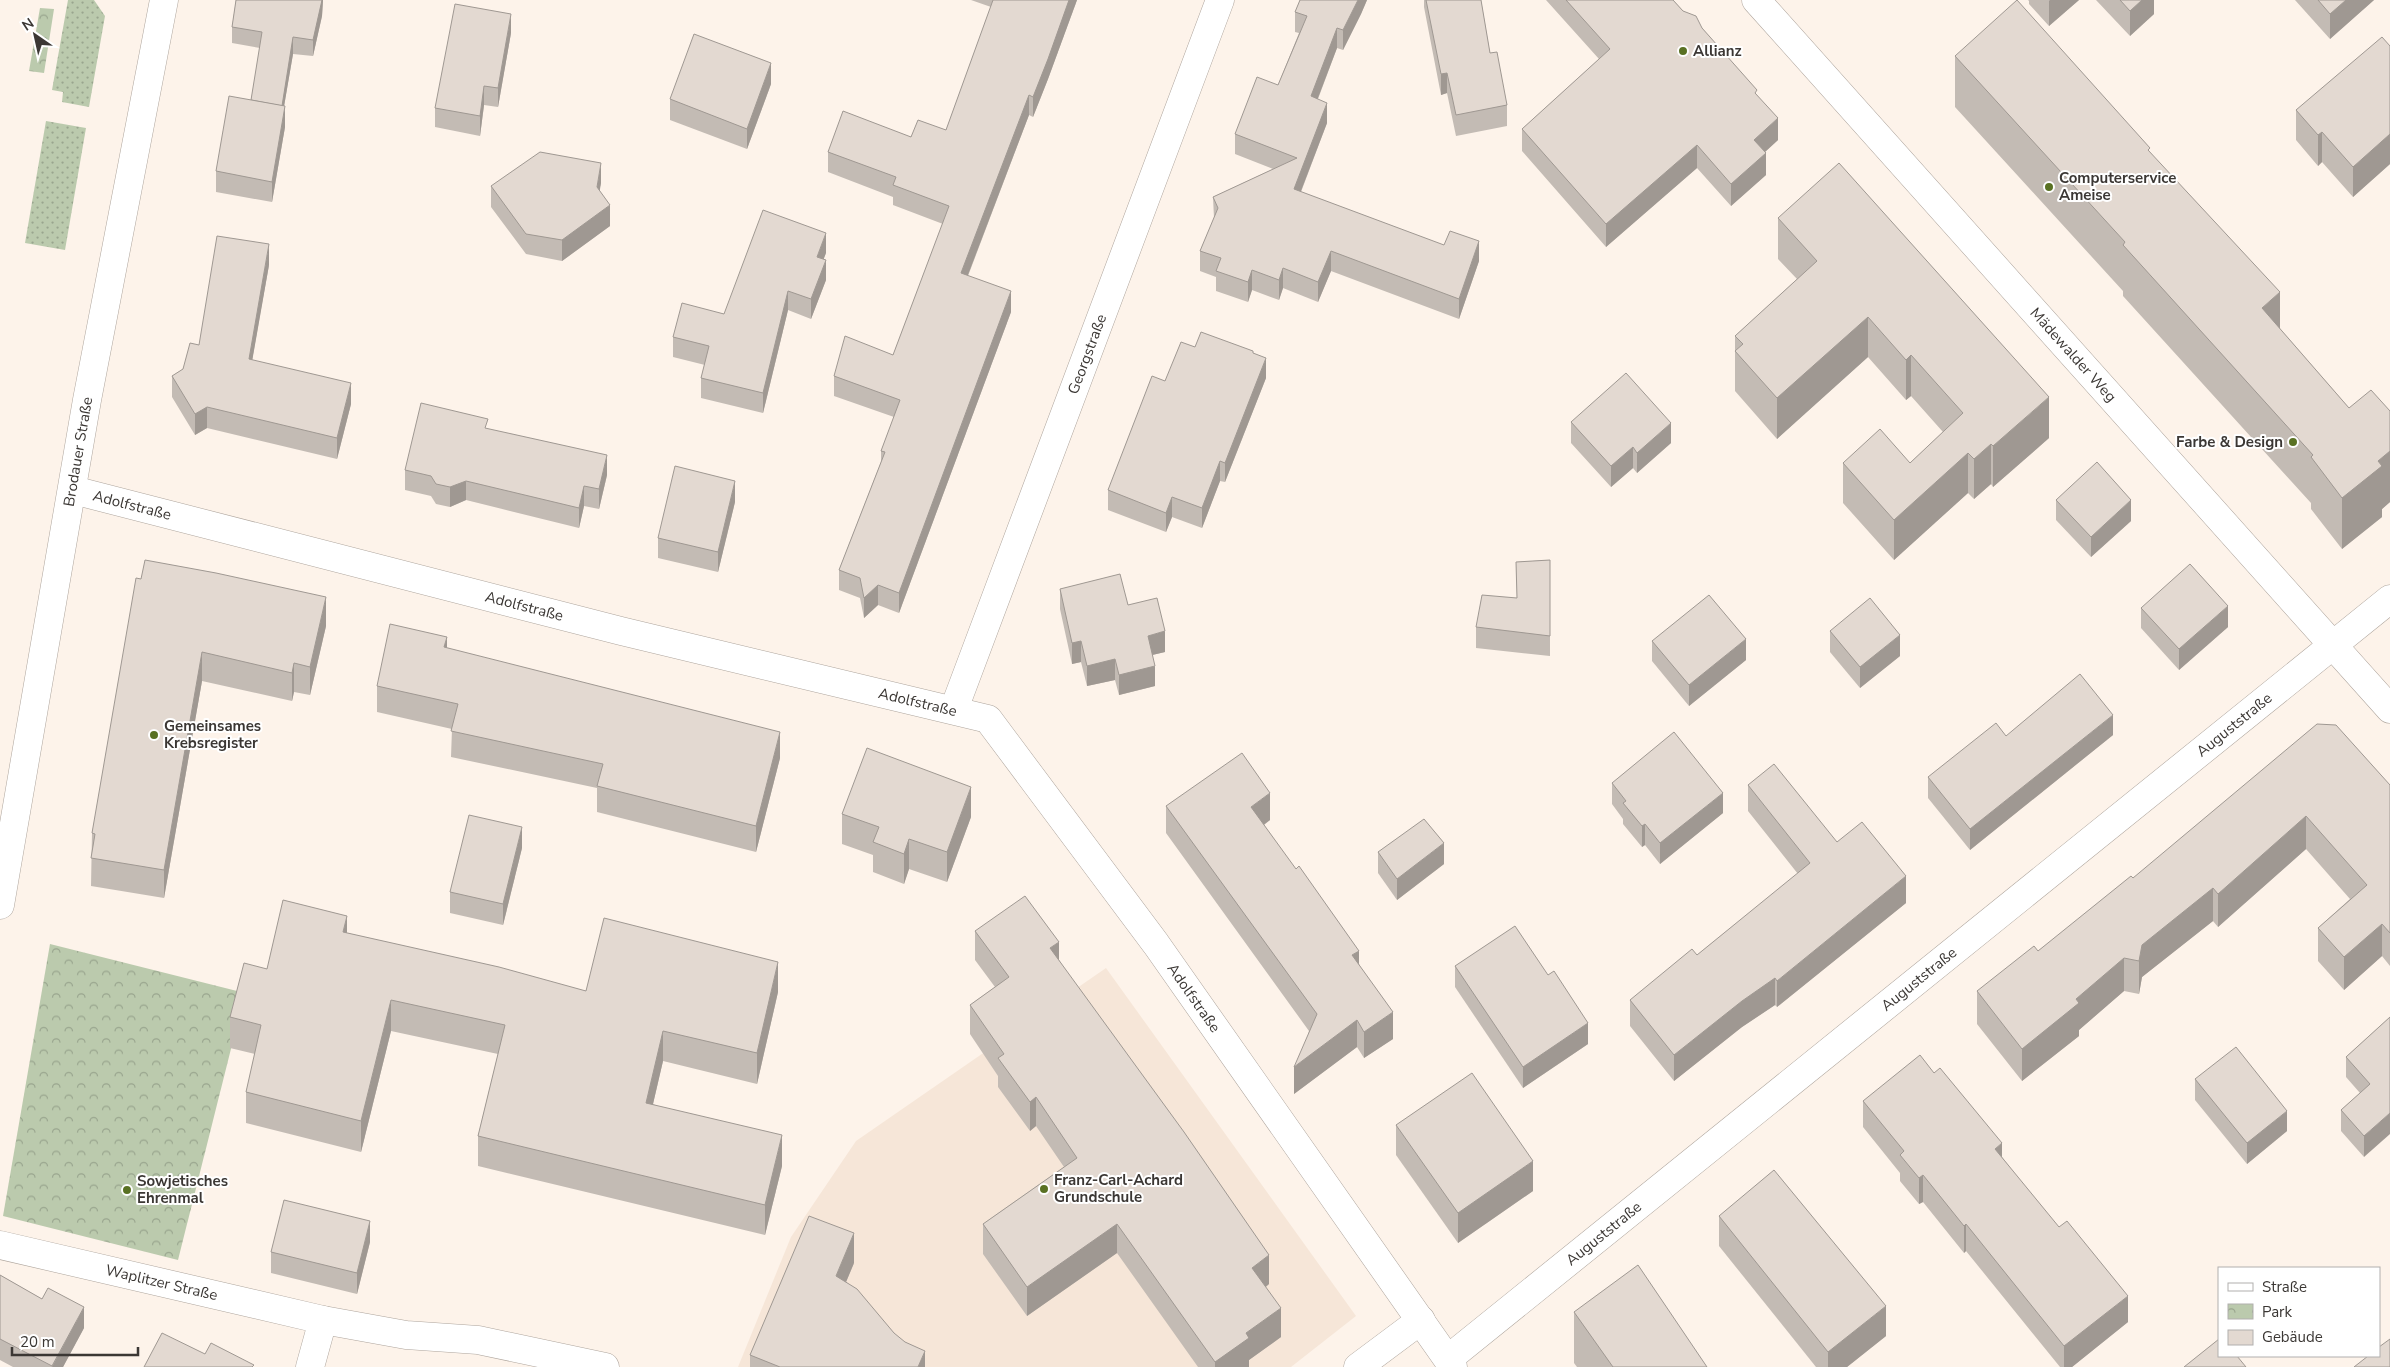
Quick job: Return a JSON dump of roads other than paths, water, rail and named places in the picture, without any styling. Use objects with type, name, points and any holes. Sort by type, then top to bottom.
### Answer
[{"type":"street","name":"Brodauer Straße","points":[[0,905],[87,400],[164,0]]},
{"type":"street","name":"Georgstraße","points":[[954,709],[1220,0]]},
{"type":"street","name":"Mädewalder Weg","points":[[1756,0],[2390,709]]},
{"type":"street","name":"Adolfstraße","points":[[73,490],[621,631],[954,709],[988,719],[1156,944],[1450,1363]]},
{"type":"street","name":"Auguststraße","points":[[1450,1363],[2390,599]]},
{"type":"street","name":"Waplitzer Straße","points":[[0,1246],[323,1320],[406,1335],[478,1340],[605,1367]]},
{"type":"street","points":[[310,1367],[323,1320]]},
{"type":"street","points":[[1358,1367],[1421,1320]]},
{"type":"place","name":"Allianz","points":[[1683,51]]},
{"type":"place","name":"Computerservice Ameise","points":[[2049,187]]},
{"type":"place","name":"Farbe & Design","points":[[2293,442]]},
{"type":"place","name":"Gemeinsames Krebsregister","points":[[154,735]]},
{"type":"place","name":"Franz-Carl-Achard Grundschule","points":[[1044,1189]]},
{"type":"place","name":"Sowjetisches Ehrenmal","points":[[127,1190]]}]
